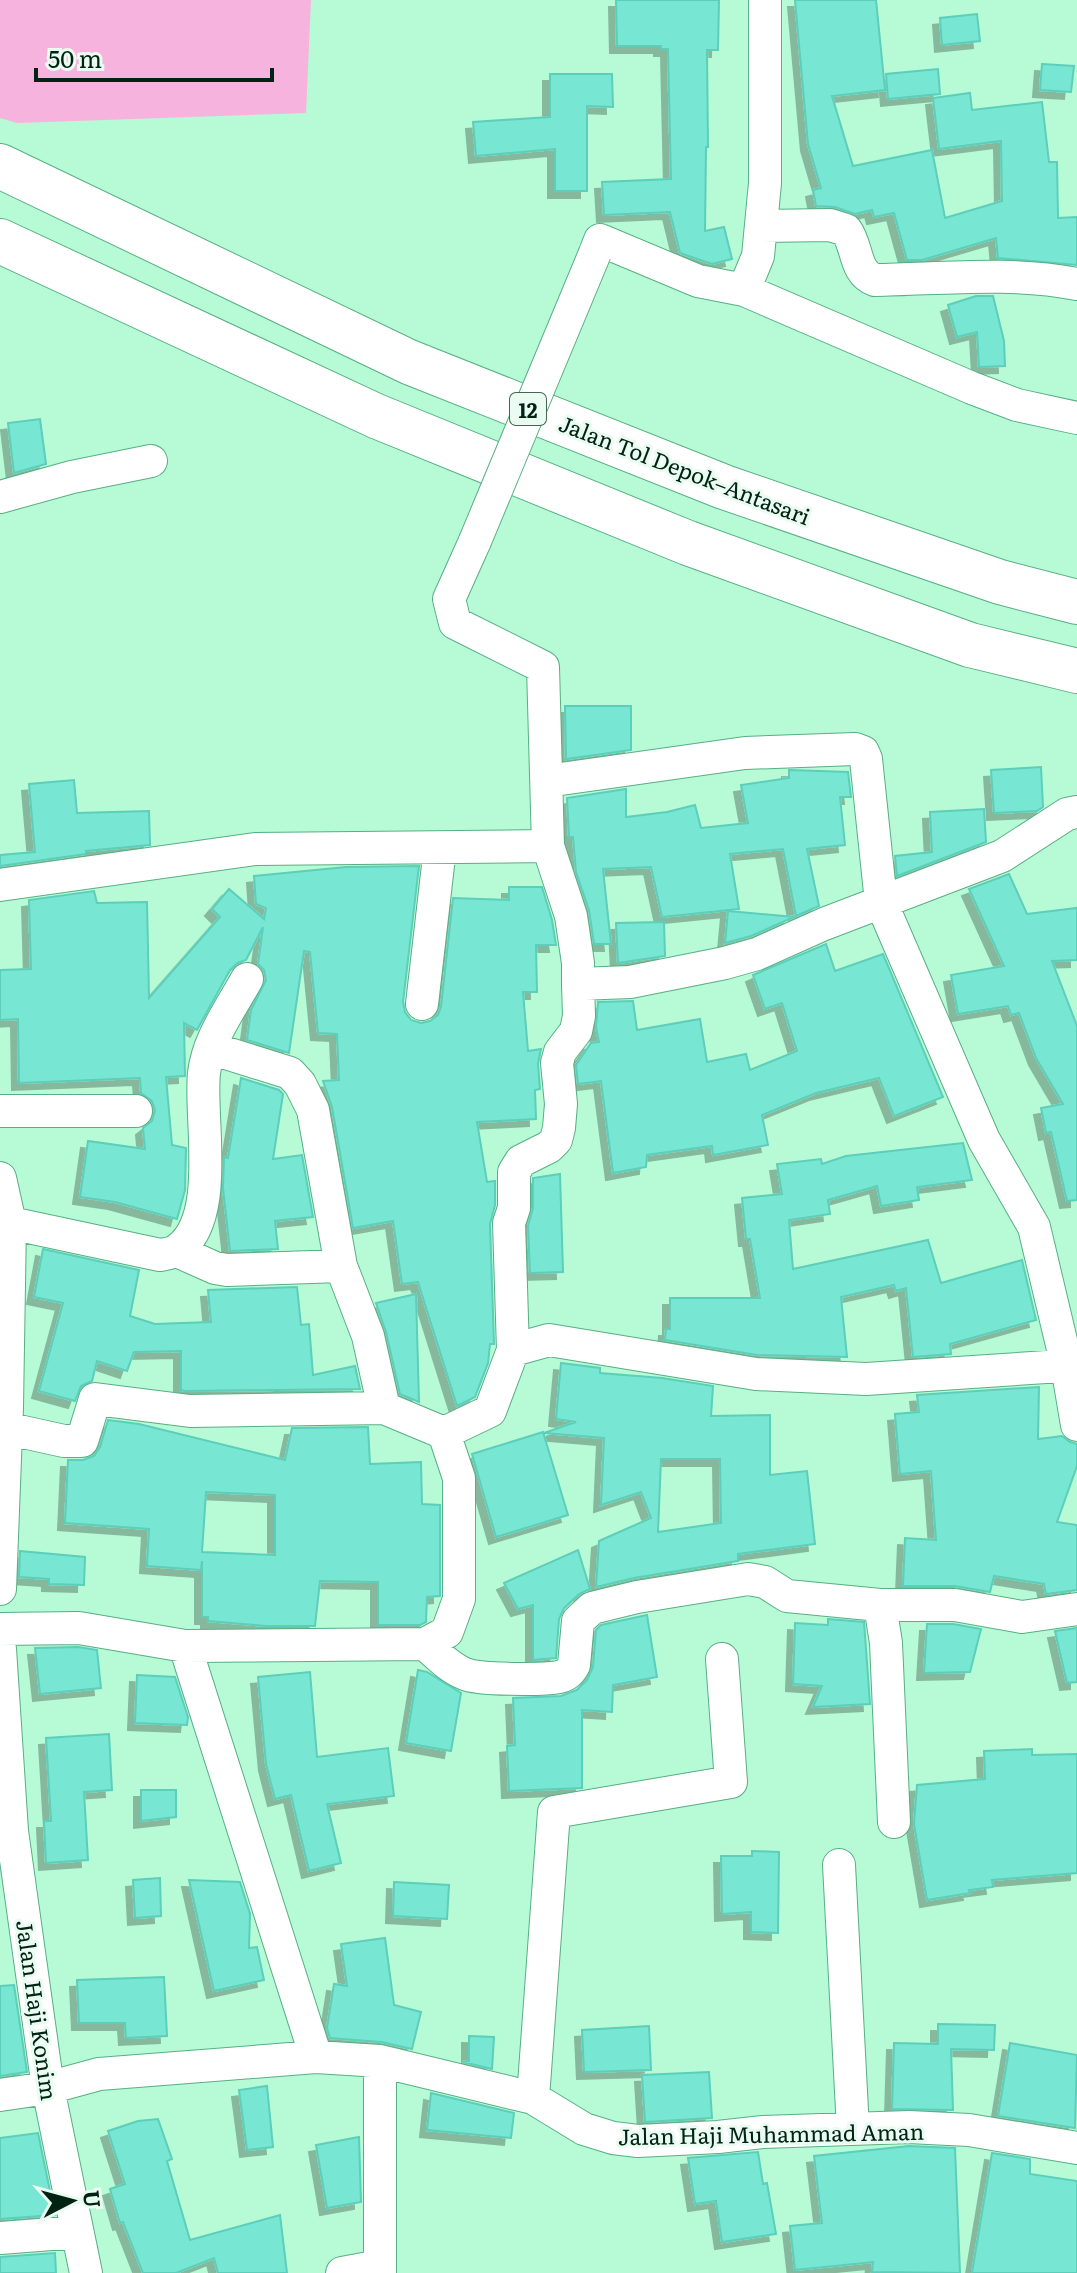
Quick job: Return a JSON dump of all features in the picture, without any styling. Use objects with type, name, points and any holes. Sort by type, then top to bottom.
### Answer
[{"type":"highway","name":"Jalan Tol Depok–Antasari","points":[[0,166],[409,362],[724,487],[1000,582],[1077,602]]},
{"type":"highway","points":[[0,241],[376,416],[688,543],[970,645],[1077,671]]},
{"type":"street","points":[[744,290],[758,256],[762,226],[766,169],[765,0]]},
{"type":"street","points":[[762,226],[830,225],[846,230],[854,242],[861,269],[868,278],[875,280],[1030,277],[1077,284]]},
{"type":"street","points":[[4,1414],[64,1441],[82,1441],[95,1399],[190,1411],[384,1408],[444,1433],[490,1411],[513,1350],[509,1223],[514,1208],[514,1172],[521,1161],[549,1147],[556,1140],[561,1104],[557,1063],[560,1052],[576,1031],[579,1016],[578,963],[571,916],[548,846],[543,667],[455,623],[449,599],[600,240],[698,281],[744,290],[1017,405],[1077,418]]},
{"type":"street","points":[[0,497],[72,477],[151,461]]},
{"type":"street","points":[[547,781],[745,753],[861,750],[866,759],[881,902],[984,1140],[1034,1227],[1072,1366],[1077,1425]]},
{"type":"street","points":[[578,984],[630,982],[757,954],[1002,856],[1067,814],[1077,812]]},
{"type":"street","points":[[0,885],[255,849],[548,846]]},
{"type":"street","points":[[422,1004],[440,848]]},
{"type":"street","points":[[177,1251],[193,1231],[203,1202],[206,1170],[204,1074],[210,1048],[247,979]]},
{"type":"street","points":[[210,1048],[290,1073],[300,1084],[313,1110],[341,1266],[368,1336],[384,1408]]},
{"type":"street","points":[[0,1111],[136,1111]]},
{"type":"street","points":[[0,1178],[10,1223],[0,1589]]},
{"type":"street","points":[[10,1223],[160,1255],[177,1251],[227,1270],[341,1266]]},
{"type":"street","points":[[513,1350],[549,1340],[756,1374],[866,1379],[1072,1366]]},
{"type":"street","points":[[0,1629],[79,1628],[185,1646],[425,1644],[447,1632],[459,1599],[459,1478],[444,1433]]},
{"type":"street","points":[[425,1644],[451,1667],[466,1675],[481,1678],[559,1677],[571,1672],[578,1621],[592,1608],[637,1597],[748,1579],[765,1582],[787,1596],[880,1605],[955,1605],[1022,1617],[1077,1609]]},
{"type":"street","points":[[880,1605],[886,1643],[894,1822]]},
{"type":"street","points":[[185,1646],[316,2057]]},
{"type":"street","name":"Jalan Haji Konim","points":[[0,1649],[6,1831],[48,2088],[86,2273]]},
{"type":"street","points":[[533,2098],[554,1812],[731,1782],[722,1659]]},
{"type":"street","points":[[839,1865],[853,2129]]},
{"type":"street","name":"Jalan Haji Muhammad Aman","points":[[0,2095],[48,2088],[99,2074],[316,2057],[380,2061],[533,2098],[584,2129],[613,2138],[678,2139],[763,2132],[909,2127],[969,2130],[1077,2148]]},
{"type":"street","points":[[342,2273],[380,2270],[380,2061]]},
{"type":"street","points":[[0,2238],[77,2232]]},
{"type":"shaded area","points":[[0,0],[311,0],[306,113],[17,123],[0,118]]},
{"type":"building","points":[[616,0],[719,0],[718,50],[707,50],[705,231],[724,227],[732,259],[712,264],[680,253],[670,212],[604,215],[602,182],[671,179],[668,49],[661,49],[661,46],[617,46]]},
{"type":"building","points":[[795,0],[876,0],[885,90],[832,96],[853,166],[932,150],[945,218],[1002,201],[1001,141],[939,149],[933,98],[970,93],[972,110],[1042,102],[1049,162],[1057,162],[1058,218],[1077,217],[1077,265],[998,258],[996,238],[922,260],[907,260],[894,213],[874,217],[872,210],[855,214],[835,207],[816,206],[813,190],[821,188],[808,144]]},
{"type":"building","points":[[977,14],[980,41],[942,45],[940,18]]},
{"type":"building","points":[[1042,64],[1074,66],[1071,92],[1040,90]]},
{"type":"building","points":[[938,69],[940,94],[888,99],[886,74]]},
{"type":"building","points":[[550,74],[612,74],[613,107],[587,106],[587,191],[555,191],[555,149],[476,156],[473,122],[550,117]]},
{"type":"building","points":[[976,296],[993,296],[1004,341],[1005,366],[979,367],[977,332],[957,337],[948,305]]},
{"type":"building","points":[[40,419],[46,464],[14,473],[8,423]]},
{"type":"building","points":[[565,706],[631,706],[631,750],[566,759]]},
{"type":"building","points":[[1041,767],[1043,807],[1037,811],[994,813],[991,770]]},
{"type":"building","points":[[789,770],[848,772],[851,797],[840,797],[845,845],[807,849],[819,906],[796,916],[783,849],[730,854],[739,909],[662,917],[651,867],[603,869],[611,944],[594,944],[589,910],[576,872],[573,837],[569,837],[567,798],[626,789],[626,817],[695,805],[701,828],[748,823],[741,785],[789,778]]},
{"type":"building","points":[[74,780],[77,813],[149,811],[150,845],[86,851],[86,854],[0,866],[0,855],[35,852],[29,784]]},
{"type":"building","points":[[984,809],[986,842],[897,876],[895,856],[932,852],[930,812]]},
{"type":"building","points":[[419,866],[403,1002],[411,1020],[421,1023],[430,1021],[438,1015],[441,1007],[453,898],[509,900],[509,887],[542,887],[556,945],[536,945],[537,992],[523,992],[528,1051],[541,1049],[538,1064],[540,1089],[535,1090],[536,1119],[477,1122],[487,1182],[495,1181],[495,1205],[490,1224],[494,1344],[490,1344],[488,1363],[475,1397],[457,1406],[418,1282],[402,1284],[393,1221],[353,1228],[332,1107],[323,1081],[339,1080],[337,1034],[318,1033],[310,952],[304,951],[289,1053],[247,1040],[251,1010],[266,980],[264,970],[258,964],[263,927],[246,960],[230,970],[197,1030],[184,1023],[185,1076],[166,1077],[172,1145],[186,1148],[185,1190],[177,1219],[115,1202],[80,1197],[88,1141],[145,1149],[143,1128],[152,1121],[155,1110],[152,1101],[141,1093],[140,1078],[19,1083],[18,1019],[0,1020],[0,970],[31,969],[29,900],[94,891],[97,903],[147,902],[149,998],[220,917],[212,909],[229,889],[264,919],[266,908],[256,904],[254,876],[346,867]]},
{"type":"building","points":[[1009,874],[1027,914],[1077,908],[1077,960],[1052,961],[1077,1026],[1077,1200],[1067,1201],[1051,1132],[1046,1133],[1041,1108],[1063,1104],[1036,1058],[1019,1013],[1011,1015],[1008,1006],[958,1014],[951,975],[1004,966],[969,889]]},
{"type":"building","points":[[728,911],[794,917],[751,936],[725,943]]},
{"type":"building","points":[[664,922],[665,956],[618,963],[616,923]]},
{"type":"building","points":[[826,944],[835,971],[883,954],[943,1097],[894,1116],[879,1078],[816,1093],[762,1115],[768,1145],[713,1155],[712,1146],[647,1155],[646,1167],[613,1173],[601,1081],[578,1084],[576,1065],[591,1043],[599,1042],[596,1027],[598,1002],[633,1001],[637,1030],[700,1019],[707,1062],[746,1054],[750,1070],[797,1051],[782,1003],[765,1009],[753,975]]},
{"type":"building","points":[[241,1078],[283,1094],[273,1159],[302,1155],[313,1217],[275,1221],[278,1249],[230,1251],[223,1188],[224,1157],[228,1158]]},
{"type":"building","points":[[963,1143],[972,1180],[917,1187],[919,1200],[881,1206],[877,1186],[828,1200],[830,1214],[789,1220],[793,1269],[928,1240],[941,1283],[1022,1260],[1036,1320],[950,1344],[951,1354],[913,1357],[906,1288],[896,1291],[894,1285],[841,1297],[847,1357],[757,1355],[665,1340],[666,1329],[670,1329],[670,1298],[760,1298],[750,1239],[746,1239],[742,1198],[782,1194],[777,1164],[821,1159],[822,1164],[846,1156]]},
{"type":"building","points":[[560,1174],[563,1272],[530,1273],[528,1226],[533,1208],[533,1178]]},
{"type":"building","points":[[43,1249],[139,1270],[130,1316],[155,1324],[211,1322],[208,1290],[297,1287],[301,1325],[309,1324],[313,1375],[355,1366],[360,1389],[185,1391],[181,1390],[181,1351],[134,1352],[127,1371],[97,1361],[92,1381],[81,1386],[75,1401],[39,1391],[63,1303],[34,1297]]},
{"type":"building","points":[[416,1294],[419,1402],[400,1394],[376,1303]]},
{"type":"building","points":[[561,1363],[600,1368],[600,1373],[713,1386],[711,1416],[770,1415],[770,1475],[807,1471],[815,1544],[738,1554],[738,1561],[596,1587],[599,1541],[651,1518],[641,1492],[601,1505],[604,1438],[544,1433],[576,1422],[556,1419]],"holes":[[[661,1459],[720,1459],[721,1523],[658,1532]]]},
{"type":"building","points":[[1039,1387],[1038,1439],[1062,1436],[1077,1444],[1077,1466],[1057,1522],[1077,1525],[1077,1590],[1046,1594],[1044,1584],[994,1576],[990,1592],[955,1586],[903,1586],[905,1538],[936,1540],[931,1471],[900,1474],[895,1414],[919,1412],[917,1395]]},
{"type":"building","points":[[108,1420],[139,1424],[285,1460],[292,1428],[368,1427],[370,1464],[421,1462],[422,1504],[440,1505],[440,1596],[427,1597],[426,1622],[420,1625],[378,1625],[378,1582],[320,1581],[315,1626],[208,1621],[208,1617],[202,1617],[202,1561],[201,1570],[147,1566],[149,1529],[65,1523],[68,1460],[94,1456]],"holes":[[[206,1492],[275,1495],[275,1555],[202,1552]]]},
{"type":"building","points":[[543,1432],[568,1515],[496,1537],[472,1454]]},
{"type":"building","points":[[578,1550],[590,1589],[579,1594],[564,1608],[559,1619],[556,1658],[533,1660],[533,1605],[518,1609],[504,1583]]},
{"type":"building","points":[[20,1551],[85,1557],[84,1585],[49,1584],[49,1579],[19,1577]]},
{"type":"building","points":[[647,1615],[657,1677],[613,1685],[612,1712],[582,1710],[582,1788],[509,1791],[507,1746],[515,1745],[513,1698],[561,1696],[577,1690],[587,1680],[593,1667],[596,1630],[601,1625]]},
{"type":"building","points":[[828,1619],[864,1622],[870,1704],[813,1707],[822,1686],[793,1684],[795,1623],[828,1625]]},
{"type":"building","points":[[927,1624],[981,1629],[970,1672],[924,1673]]},
{"type":"building","points":[[1077,1628],[1077,1682],[1067,1683],[1055,1631]]},
{"type":"building","points":[[35,1648],[97,1650],[101,1688],[40,1694]]},
{"type":"building","points":[[418,1670],[427,1672],[461,1693],[451,1751],[406,1743]]},
{"type":"building","points":[[310,1672],[317,1757],[388,1748],[394,1796],[327,1804],[341,1863],[309,1871],[291,1795],[275,1799],[266,1764],[258,1677]]},
{"type":"building","points":[[137,1675],[175,1677],[188,1717],[187,1725],[135,1723]]},
{"type":"building","points":[[109,1734],[112,1790],[84,1792],[88,1860],[46,1863],[44,1821],[51,1821],[46,1738]]},
{"type":"building","points":[[1032,1749],[1032,1755],[1077,1754],[1077,1873],[992,1880],[993,1887],[927,1900],[914,1824],[917,1785],[985,1779],[984,1751]]},
{"type":"building","points":[[141,1790],[176,1790],[176,1817],[141,1821]]},
{"type":"building","points":[[752,1851],[779,1852],[778,1933],[751,1932],[751,1912],[722,1914],[721,1856],[752,1856]]},
{"type":"building","points":[[160,1878],[161,1916],[135,1918],[133,1880]]},
{"type":"building","points":[[189,1880],[240,1882],[250,1914],[249,1948],[257,1947],[264,1980],[214,1991]]},
{"type":"building","points":[[394,1882],[449,1885],[447,1919],[393,1916]]},
{"type":"building","points":[[385,1938],[394,2005],[421,2012],[412,2049],[381,2042],[330,2038],[327,2028],[334,1984],[347,1986],[341,1944]]},
{"type":"building","points":[[164,1977],[167,2036],[126,2038],[125,2023],[79,2023],[77,1980]]},
{"type":"building","points":[[14,1985],[27,2072],[0,2076],[0,1986]]},
{"type":"building","points":[[938,2024],[995,2025],[994,2050],[951,2049],[953,2110],[892,2109],[894,2043],[938,2044]]},
{"type":"building","points":[[649,2026],[651,2070],[584,2072],[582,2030]]},
{"type":"building","points":[[469,2036],[494,2037],[492,2069],[463,2062],[469,2061]]},
{"type":"building","points":[[1010,2043],[1077,2055],[1075,2128],[998,2116]]},
{"type":"building","points":[[709,2072],[712,2118],[645,2122],[642,2075]]},
{"type":"building","points":[[267,2086],[273,2147],[247,2150],[239,2090]]},
{"type":"building","points":[[431,2093],[514,2113],[511,2138],[427,2130]]},
{"type":"building","points":[[158,2119],[172,2159],[167,2161],[190,2240],[280,2215],[287,2273],[218,2273],[214,2258],[176,2273],[143,2273],[123,2222],[120,2223],[110,2189],[125,2184],[108,2131],[138,2121]]},
{"type":"building","points":[[38,2133],[55,2215],[0,2219],[0,2138]]},
{"type":"building","points":[[359,2137],[361,2202],[327,2208],[316,2145]]},
{"type":"building","points":[[909,2146],[955,2148],[960,2273],[872,2272],[873,2262],[795,2270],[790,2226],[822,2223],[814,2156]]},
{"type":"building","points":[[758,2152],[776,2234],[722,2242],[716,2201],[695,2204],[688,2158]]},
{"type":"building","points":[[992,2153],[1030,2159],[1030,2174],[1077,2181],[1077,2273],[972,2273]]},
{"type":"building","points":[[55,2253],[56,2273],[0,2273],[0,2257]]}]
